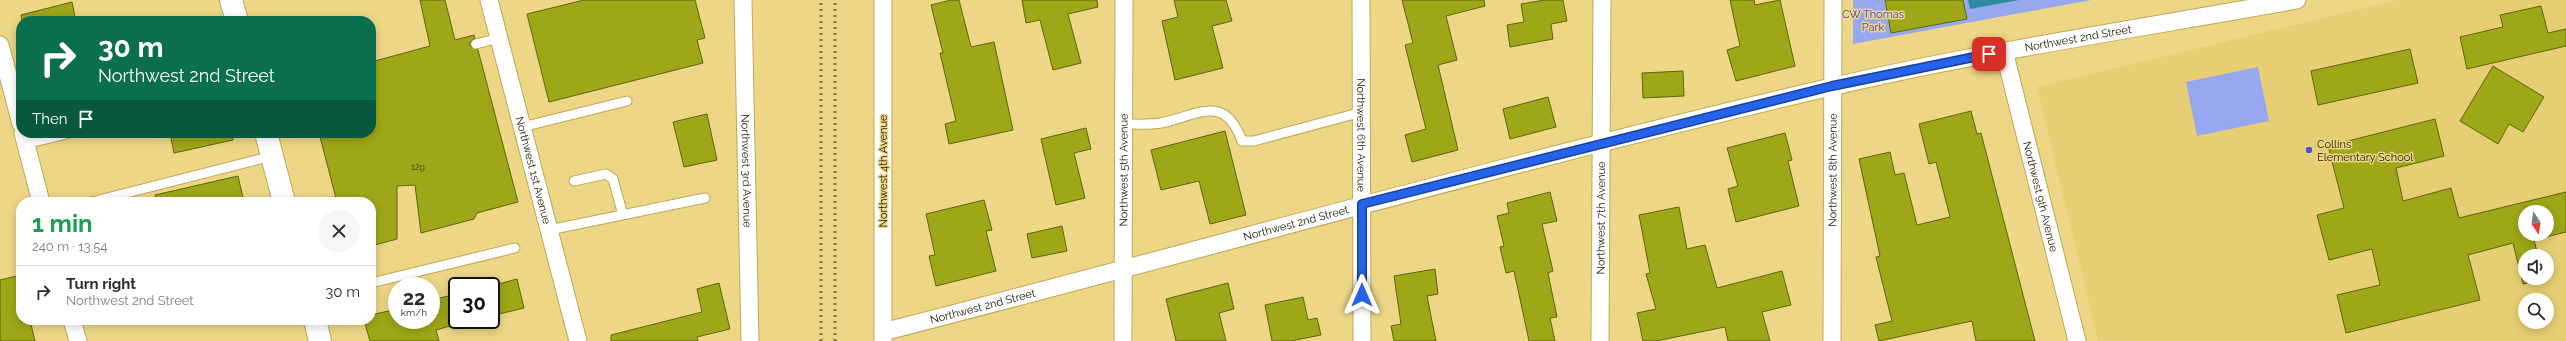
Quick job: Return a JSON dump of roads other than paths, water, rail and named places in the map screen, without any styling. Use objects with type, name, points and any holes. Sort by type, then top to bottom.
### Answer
[{"type":"main road","points":[[231,0],[236,16]]},
{"type":"main road","points":[[267,138],[283,197]]},
{"type":"main road","points":[[316,325],[320,341]]},
{"type":"street","name":"Northwest 1st Avenue","points":[[489,0],[578,341]]},
{"type":"street","name":"Northwest 3rd Avenue","points":[[743,0],[750,341]]},
{"type":"street","name":"Northwest 4th Avenue","points":[[883,0],[883,337]]},
{"type":"street","name":"Northwest 5th Avenue","points":[[1123,341],[1124,0]]},
{"type":"street","name":"Northwest 6th Avenue","points":[[1361,0],[1362,341]]},
{"type":"street","name":"Northwest 7th Avenue","points":[[1600,341],[1603,144],[1602,0]]},
{"type":"street","name":"Northwest 8th Avenue","points":[[1832,341],[1833,0]]},
{"type":"street","name":"Northwest 2nd Street","points":[[883,337],[1362,204],[1832,86],[2004,51],[2297,0]]},
{"type":"street","points":[[0,45],[16,105]]},
{"type":"street","name":"Northwest 9th Avenue","points":[[2004,51],[2076,341]]},
{"type":"street","points":[[25,139],[40,197]]},
{"type":"street","points":[[73,325],[78,341]]},
{"type":"lane","points":[[476,44],[499,38]]},
{"type":"lane","points":[[522,127],[627,101]]},
{"type":"lane","points":[[1124,124],[1160,123],[1212,109],[1222,112],[1236,125],[1242,141],[1254,141],[1362,112]]},
{"type":"lane","points":[[111,197],[272,156]]},
{"type":"lane","points":[[574,181],[606,174],[613,179],[623,215]]},
{"type":"lane","points":[[549,230],[705,198]]},
{"type":"lane","points":[[376,282],[514,248]]},
{"type":"railway","points":[[821,0],[821,341]]},
{"type":"railway","points":[[835,0],[835,341]]},
{"type":"place","name":"Collins Elementary School","points":[[2309,150]]},
{"type":"park label","name":"CW Thomas Park","points":[[1873,20]]}]
